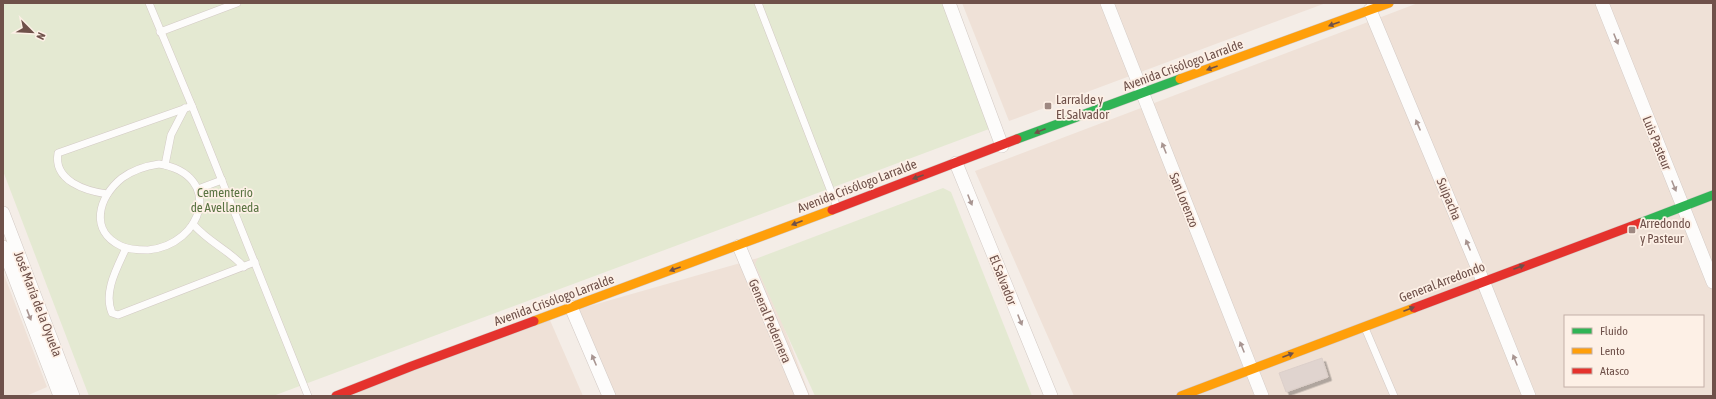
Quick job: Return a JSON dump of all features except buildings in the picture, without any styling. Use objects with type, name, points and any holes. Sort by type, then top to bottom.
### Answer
[{"type":"street","points":[[948,3],[1002,146]]},
{"type":"street","name":"San Lorenzo","points":[[1107,3],[1262,396]]},
{"type":"street","name":"Avenida Crisólogo Larralde","points":[[338,396],[739,246],[837,207],[1002,146],[1054,125],[1142,94],[1369,7],[1389,3]]},
{"type":"street","name":"Luis Pasteur","points":[[1602,3],[1713,282]]},
{"type":"street","name":"Suipacha","points":[[1369,7],[1483,281],[1529,396]]},
{"type":"street","name":"El Salvador","points":[[956,163],[1051,396]]},
{"type":"street","name":"General Arredondo","points":[[1181,396],[1713,195]]},
{"type":"street","name":"José María de la Oyuela","points":[[3,213],[15,278],[73,396]]},
{"type":"street","name":"General Pedernera","points":[[739,246],[802,396]]},
{"type":"street","name":"José María de la Oyuela","points":[[3,247],[60,396]]},
{"type":"street","points":[[571,308],[609,396]]},
{"type":"lane","points":[[149,3],[189,107],[222,180],[308,396]]},
{"type":"lane","points":[[160,32],[237,3]]},
{"type":"lane","points":[[758,3],[831,188],[837,207]]},
{"type":"lane","points":[[165,165],[171,135],[189,107]]},
{"type":"lane","points":[[107,194],[90,191],[72,183],[64,176],[60,169],[57,160],[58,153],[189,107]]},
{"type":"lane","points":[[158,164],[182,171],[190,177],[198,189],[199,201],[193,224],[183,236],[173,244],[157,249],[142,250],[126,248],[111,241],[100,222],[101,208],[107,194],[122,178],[145,166],[158,164]]},
{"type":"lane","points":[[198,189],[222,180]]},
{"type":"lane","points":[[193,224],[201,234],[236,258],[244,267]]},
{"type":"lane","points":[[126,248],[116,270],[108,296],[112,313],[118,315],[255,262]]},
{"type":"lane","points":[[1364,326],[1394,396]]},
{"type":"shaded area","points":[[962,3],[1326,3],[1009,121]]},
{"type":"shaded area","points":[[1418,3],[1713,3],[1713,396],[1074,396],[975,171]]},
{"type":"shaded area","points":[[758,258],[810,396],[616,396],[579,309]]},
{"type":"shaded area","points":[[3,272],[47,387],[26,396],[3,396]]},
{"type":"shaded area","points":[[549,318],[583,396],[346,396]]},
{"type":"green space","name":"Cementerio de Avellaneda","points":[[3,3],[942,3],[989,129],[273,396],[89,396],[3,171]]},
{"type":"green space","points":[[943,188],[951,192],[1032,396],[815,396],[755,264],[758,258]]},
{"type":"traffic: fast","points":[[1017,139],[1180,79]]},
{"type":"traffic: fast","points":[[1640,223],[1713,195]]},
{"type":"traffic: slow","points":[[1180,79],[1389,3]]},
{"type":"traffic: slow","points":[[534,321],[832,210]]},
{"type":"traffic: slow","points":[[1181,396],[1414,308]]},
{"type":"traffic: jam","points":[[832,210],[1017,139]]},
{"type":"traffic: jam","points":[[1414,308],[1640,223]]},
{"type":"traffic: jam","points":[[336,396],[534,321]]},
{"type":"place","name":"Larralde y El Salvador","points":[[1048,106]]},
{"type":"place","name":"Arredondo y Pasteur","points":[[1632,230]]}]
